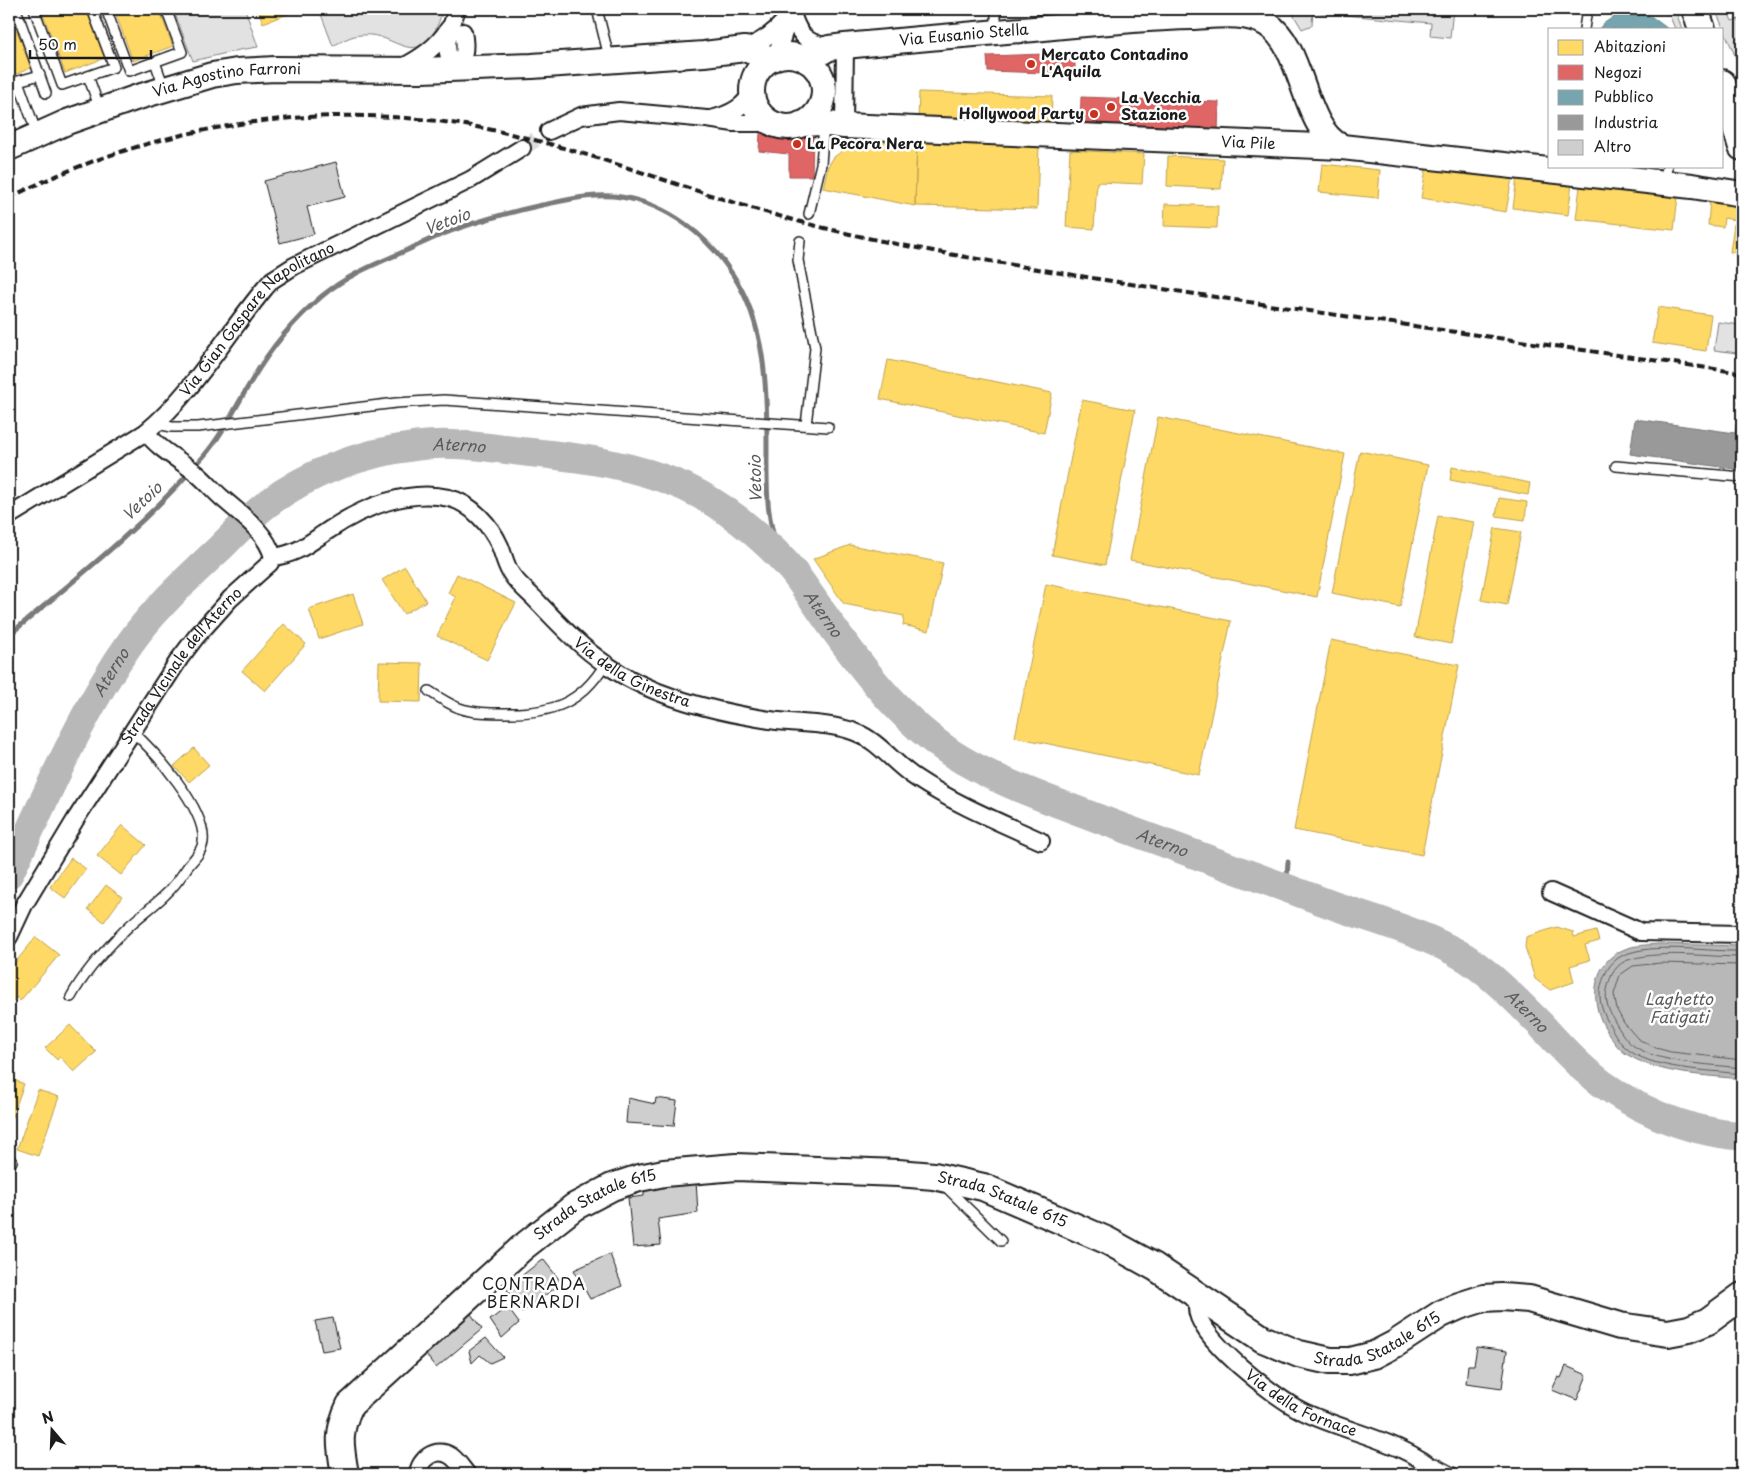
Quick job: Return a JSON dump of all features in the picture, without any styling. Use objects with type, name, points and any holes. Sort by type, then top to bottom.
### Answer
[{"type":"main road","points":[[1695,9],[1702,28]]},
{"type":"main road","points":[[1724,85],[1742,119]]},
{"type":"main road","points":[[1724,88],[1742,147]]},
{"type":"main road","name":"Strada Statale 615","points":[[345,1474],[340,1444],[343,1420],[350,1405],[523,1247],[574,1207],[612,1187],[639,1178],[664,1173],[736,1167],[898,1173],[934,1176],[983,1187],[1106,1240],[1155,1266],[1254,1334],[1269,1342],[1306,1356],[1338,1362],[1374,1355],[1395,1344],[1441,1314],[1472,1301],[1490,1297],[1529,1299],[1620,1326],[1668,1333],[1689,1329],[1708,1321],[1742,1296]]},
{"type":"street","points":[[706,119],[722,116],[736,110],[746,102],[763,66],[773,59],[790,55],[806,61],[817,70],[821,77],[824,94],[818,110],[812,117],[823,124],[839,47],[821,45],[804,38],[798,29],[792,12]]},
{"type":"street","points":[[455,69],[610,61],[704,54],[742,49],[755,45],[768,37],[792,12]]},
{"type":"street","points":[[773,59],[792,12]]},
{"type":"street","points":[[792,12],[799,44],[806,61]]},
{"type":"street","name":"Via Eusanio Stella","points":[[806,61],[839,47],[996,32],[1126,14],[1175,17],[1239,16],[1252,18],[1265,23],[1276,32],[1301,78],[1312,108],[1326,135],[1332,142],[1342,147]]},
{"type":"street","points":[[456,19],[471,46],[479,55],[503,67]]},
{"type":"street","points":[[455,69],[464,55],[465,44],[456,19]]},
{"type":"street","points":[[396,70],[426,54],[442,38],[456,19]]},
{"type":"street","points":[[742,49],[773,59]]},
{"type":"street","points":[[704,54],[742,64],[748,70],[753,86],[754,101],[758,110],[772,123]]},
{"type":"street","name":"Via Agostino Farroni","points":[[9,148],[37,134],[100,110],[165,88],[212,75],[245,70],[455,69]]},
{"type":"street","name":"Via Eusanio Stella","points":[[1286,145],[1302,140],[1310,133],[1314,121],[1312,108]]},
{"type":"street","points":[[549,130],[581,116],[610,112],[706,119],[734,124],[772,123]]},
{"type":"street","name":"Via Pile","points":[[772,123],[787,127],[823,124],[1342,147],[1548,167]]},
{"type":"street","name":"Via Gian Gaspare Napolitano","points":[[9,516],[151,428],[185,391],[250,306],[277,277],[312,257],[470,180],[522,148]]},
{"type":"street","name":"Via Pile","points":[[1557,168],[1666,175],[1692,186],[1742,194]]},
{"type":"street","name":"Via Pile","points":[[1692,186],[1717,183],[1742,176]]},
{"type":"street","points":[[151,428],[152,440],[200,476],[224,500],[244,515],[271,549],[273,557]]},
{"type":"street","name":"Via della Ginestra","points":[[273,557],[300,549],[357,513],[386,502],[413,498],[451,498],[466,506],[481,518],[497,541],[509,570],[514,577],[567,632],[606,664],[633,680],[701,706],[770,720],[827,726],[853,732],[871,741],[918,780],[965,806],[1041,842]]},
{"type":"street","name":"Strada Vicinale dell'Aterno","points":[[9,937],[24,905],[73,823],[164,682],[196,637],[230,599],[270,563],[273,557]]},
{"type":"street","points":[[1551,892],[1641,932],[1742,934]]},
{"type":"street","name":"Via della Fornace","points":[[1201,1297],[1197,1304],[1197,1311],[1206,1332],[1234,1362],[1278,1396],[1308,1414],[1424,1464],[1440,1474]]},
{"type":"street","points":[[418,1474],[423,1460],[428,1455],[438,1453],[453,1457],[467,1474]]},
{"type":"lane","points":[[16,9],[46,93]]},
{"type":"lane","points":[[34,9],[62,85],[114,67],[92,9]]},
{"type":"lane","points":[[106,9],[129,71],[182,52],[166,9]]},
{"type":"lane","points":[[596,9],[610,61]]},
{"type":"lane","points":[[996,9],[996,32]]},
{"type":"lane","points":[[1584,28],[1586,9]]},
{"type":"lane","points":[[155,62],[165,88]]},
{"type":"lane","points":[[37,134],[18,81],[40,75]]},
{"type":"lane","points":[[88,76],[100,110]]},
{"type":"lane","points":[[809,214],[821,164],[823,124]]},
{"type":"lane","points":[[800,240],[798,260],[815,348],[806,426]]},
{"type":"lane","points":[[151,428],[208,426],[396,402],[444,400],[828,427]]},
{"type":"lane","points":[[1616,466],[1742,477]]},
{"type":"lane","points":[[429,691],[459,708],[469,710],[488,713],[545,711],[571,700],[589,688],[606,664]]},
{"type":"lane","points":[[71,997],[88,970],[113,942],[172,888],[198,854],[203,842],[202,830],[193,806],[177,782],[154,754],[132,732]]},
{"type":"lane","points":[[934,1176],[1001,1241]]},
{"type":"lane","points":[[1424,1464],[1431,1461],[1456,1474]]},
{"type":"shaded area","points":[[173,9],[245,9],[258,47],[193,61]]},
{"type":"shaded area","points":[[319,9],[442,9],[439,22],[432,36],[421,45],[407,47],[374,35],[358,35],[333,46]]},
{"type":"shaded area","points":[[1290,9],[1453,9],[1450,38],[1430,36],[1431,23],[1313,12],[1312,25],[1302,29]]},
{"type":"shaded area","points":[[1667,9],[1675,9],[1682,28],[1675,28]]},
{"type":"shaded area","points":[[1715,9],[1727,9],[1732,21],[1739,19],[1742,28],[1742,72],[1724,28]]},
{"type":"shaded area","points":[[1718,322],[1741,325],[1737,353],[1714,350]]},
{"type":"water","name":"Laghetto Fatigati","points":[[1659,944],[1742,946],[1742,1079],[1683,1073],[1654,1067],[1624,1052],[1617,1046],[1604,1026],[1596,1004],[1596,993],[1600,972],[1606,962],[1625,949]]},
{"type":"building: Abitazioni","points":[[9,9],[31,68],[9,77]]},
{"type":"building: Abitazioni","points":[[41,9],[87,9],[105,58],[65,73]]},
{"type":"building: Abitazioni","points":[[114,9],[159,9],[173,46],[133,61]]},
{"type":"building: Abitazioni","points":[[258,9],[302,9],[263,23]]},
{"type":"building: Abitazioni","points":[[919,92],[1052,96],[1051,125],[918,121]]},
{"type":"building: Abitazioni","points":[[869,139],[917,141],[915,206],[823,188],[828,166],[834,157],[856,141]]},
{"type":"building: Abitazioni","points":[[917,141],[1039,145],[1037,209],[915,206]]},
{"type":"building: Abitazioni","points":[[1070,150],[1144,154],[1142,184],[1097,182],[1094,229],[1066,227]]},
{"type":"building: Abitazioni","points":[[1168,156],[1223,159],[1221,189],[1167,186]]},
{"type":"building: Abitazioni","points":[[1427,163],[1512,178],[1506,212],[1421,198]]},
{"type":"building: Abitazioni","points":[[1322,164],[1380,170],[1378,198],[1319,192]]},
{"type":"building: Abitazioni","points":[[1517,177],[1572,183],[1568,215],[1513,208]]},
{"type":"building: Abitazioni","points":[[1580,186],[1678,197],[1674,230],[1576,219]]},
{"type":"building: Abitazioni","points":[[1710,199],[1737,201],[1735,220],[1724,218],[1723,227],[1708,225]]},
{"type":"building: Abitazioni","points":[[1165,204],[1218,206],[1217,228],[1164,226]]},
{"type":"building: Abitazioni","points":[[1734,224],[1742,225],[1742,253],[1730,252]]},
{"type":"building: Abitazioni","points":[[1658,307],[1711,315],[1706,351],[1652,343]]},
{"type":"building: Abitazioni","points":[[888,360],[1052,393],[1044,433],[880,399]]},
{"type":"building: Abitazioni","points":[[1082,400],[1135,410],[1105,565],[1052,555]]},
{"type":"building: Abitazioni","points":[[1158,417],[1345,454],[1317,597],[1130,560]]},
{"type":"building: Abitazioni","points":[[1360,451],[1428,465],[1400,607],[1332,593]]},
{"type":"building: Abitazioni","points":[[1452,467],[1530,483],[1528,495],[1450,480]]},
{"type":"building: Abitazioni","points":[[1499,498],[1527,502],[1525,520],[1496,516]]},
{"type":"building: Abitazioni","points":[[1438,516],[1474,522],[1451,644],[1415,637]]},
{"type":"building: Abitazioni","points":[[1495,528],[1521,532],[1507,605],[1481,600]]},
{"type":"building: Abitazioni","points":[[850,545],[943,563],[929,631],[903,625],[904,616],[844,604],[813,559]]},
{"type":"building: Abitazioni","points":[[405,566],[426,601],[404,614],[382,580]]},
{"type":"building: Abitazioni","points":[[457,574],[516,603],[487,660],[437,636],[456,597],[448,593]]},
{"type":"building: Abitazioni","points":[[1046,584],[1231,621],[1199,775],[1015,737]]},
{"type":"building: Abitazioni","points":[[353,594],[363,624],[319,639],[309,609]]},
{"type":"building: Abitazioni","points":[[284,624],[306,644],[265,691],[242,671]]},
{"type":"building: Abitazioni","points":[[1331,640],[1459,665],[1422,855],[1294,830]]},
{"type":"building: Abitazioni","points":[[379,662],[422,663],[421,702],[378,701]]},
{"type":"building: Abitazioni","points":[[194,748],[209,765],[189,782],[174,766]]},
{"type":"building: Abitazioni","points":[[122,825],[146,845],[121,875],[97,856]]},
{"type":"building: Abitazioni","points":[[71,858],[86,869],[65,898],[50,887]]},
{"type":"building: Abitazioni","points":[[106,885],[122,897],[104,922],[88,909]]},
{"type":"building: Abitazioni","points":[[1557,927],[1573,932],[1574,937],[1596,931],[1599,941],[1585,945],[1590,960],[1570,966],[1574,982],[1550,990],[1535,979],[1525,947],[1526,937]]},
{"type":"building: Abitazioni","points":[[36,937],[59,955],[20,1001],[16,997],[9,1005],[9,970]]},
{"type":"building: Abitazioni","points":[[70,1025],[96,1052],[74,1072],[60,1057],[57,1060],[45,1048]]},
{"type":"building: Abitazioni","points":[[9,1078],[24,1084],[9,1125]]},
{"type":"building: Abitazioni","points":[[38,1090],[59,1097],[38,1156],[17,1149]]},
{"type":"building: Negozi","name":"Mercato Contadino L'Aquila","points":[[1075,53],[1075,74],[988,71],[987,56]]},
{"type":"building: Negozi","points":[[1081,97],[1219,102],[1218,133],[1080,128]]},
{"type":"building: Negozi","points":[[760,133],[813,138],[812,176],[789,176],[789,154],[759,151]]},
{"type":"building: Pubblico","points":[[1630,13],[1644,14],[1652,17],[1667,28],[1600,28],[1615,16]]},
{"type":"building: Industria","points":[[1742,386],[1742,405],[1738,404]]},
{"type":"building: Industria","points":[[1635,419],[1742,434],[1742,470],[1630,454]]},
{"type":"building: Industria","points":[[1737,420],[1742,420],[1742,434],[1735,433]]},
{"type":"building: Altro","points":[[336,162],[345,197],[307,207],[314,234],[280,243],[264,181]]},
{"type":"building: Altro","points":[[628,1098],[655,1104],[656,1098],[677,1101],[674,1126],[626,1123]]},
{"type":"building: Altro","points":[[696,1181],[698,1213],[658,1219],[661,1245],[633,1247],[628,1198],[644,1196],[644,1188]]},
{"type":"building: Altro","points":[[610,1254],[622,1286],[590,1299],[574,1270]]},
{"type":"building: Altro","points":[[543,1259],[562,1283],[522,1312],[506,1288]]},
{"type":"building: Altro","points":[[507,1307],[519,1323],[502,1338],[490,1320]]},
{"type":"building: Altro","points":[[471,1314],[482,1329],[436,1368],[421,1348]]},
{"type":"building: Altro","points":[[333,1318],[340,1348],[322,1351],[315,1321]]},
{"type":"building: Altro","points":[[486,1338],[503,1357],[490,1363],[480,1355],[472,1363],[469,1351]]},
{"type":"building: Altro","points":[[1477,1347],[1507,1351],[1502,1388],[1466,1383],[1468,1365],[1474,1365]]},
{"type":"building: Altro","points":[[1566,1366],[1587,1375],[1577,1400],[1552,1390],[1558,1377],[1561,1378]]},
{"type":"waterway","name":"Vetoio","points":[[9,635],[110,550],[181,482],[217,439],[259,368],[275,346],[302,314],[331,289],[371,266],[452,230],[521,210],[591,196],[621,197],[638,201],[670,214],[712,247],[733,275],[744,294],[758,336],[762,358],[767,424],[768,504],[772,531],[782,560]]},
{"type":"waterway","name":"Aterno","points":[[9,874],[80,726],[130,643],[172,594],[267,504],[301,482],[338,465],[377,453],[417,446],[444,444],[472,446],[587,459],[666,479],[699,494],[740,521],[769,546],[789,567],[876,684],[904,714],[934,741],[969,764],[1049,800],[1402,929],[1451,949],[1486,973],[1522,1006],[1585,1070],[1620,1095],[1639,1106],[1679,1123],[1721,1134],[1742,1136]]},
{"type":"waterway","points":[[1288,862],[1287,879],[1293,891]]},
{"type":"tunnel","points":[[522,148],[549,131]]},
{"type":"railway","points":[[9,198],[66,172],[126,150],[187,134],[250,123],[313,117],[376,116],[440,121],[540,141],[764,212],[912,247],[1048,271],[1246,302],[1742,373]]},
{"type":"place","name":"Mercato Contadino L'Aquila","points":[[1031,64]]},
{"type":"place","name":"La Vecchia Stazione","points":[[1111,107]]},
{"type":"place","name":"Hollywood Party","points":[[1094,114]]},
{"type":"place","name":"La Pecora Nera","points":[[797,144]]},
{"type":"district","name":"CONTRADA BERNARDI","points":[[534,1293]]}]
